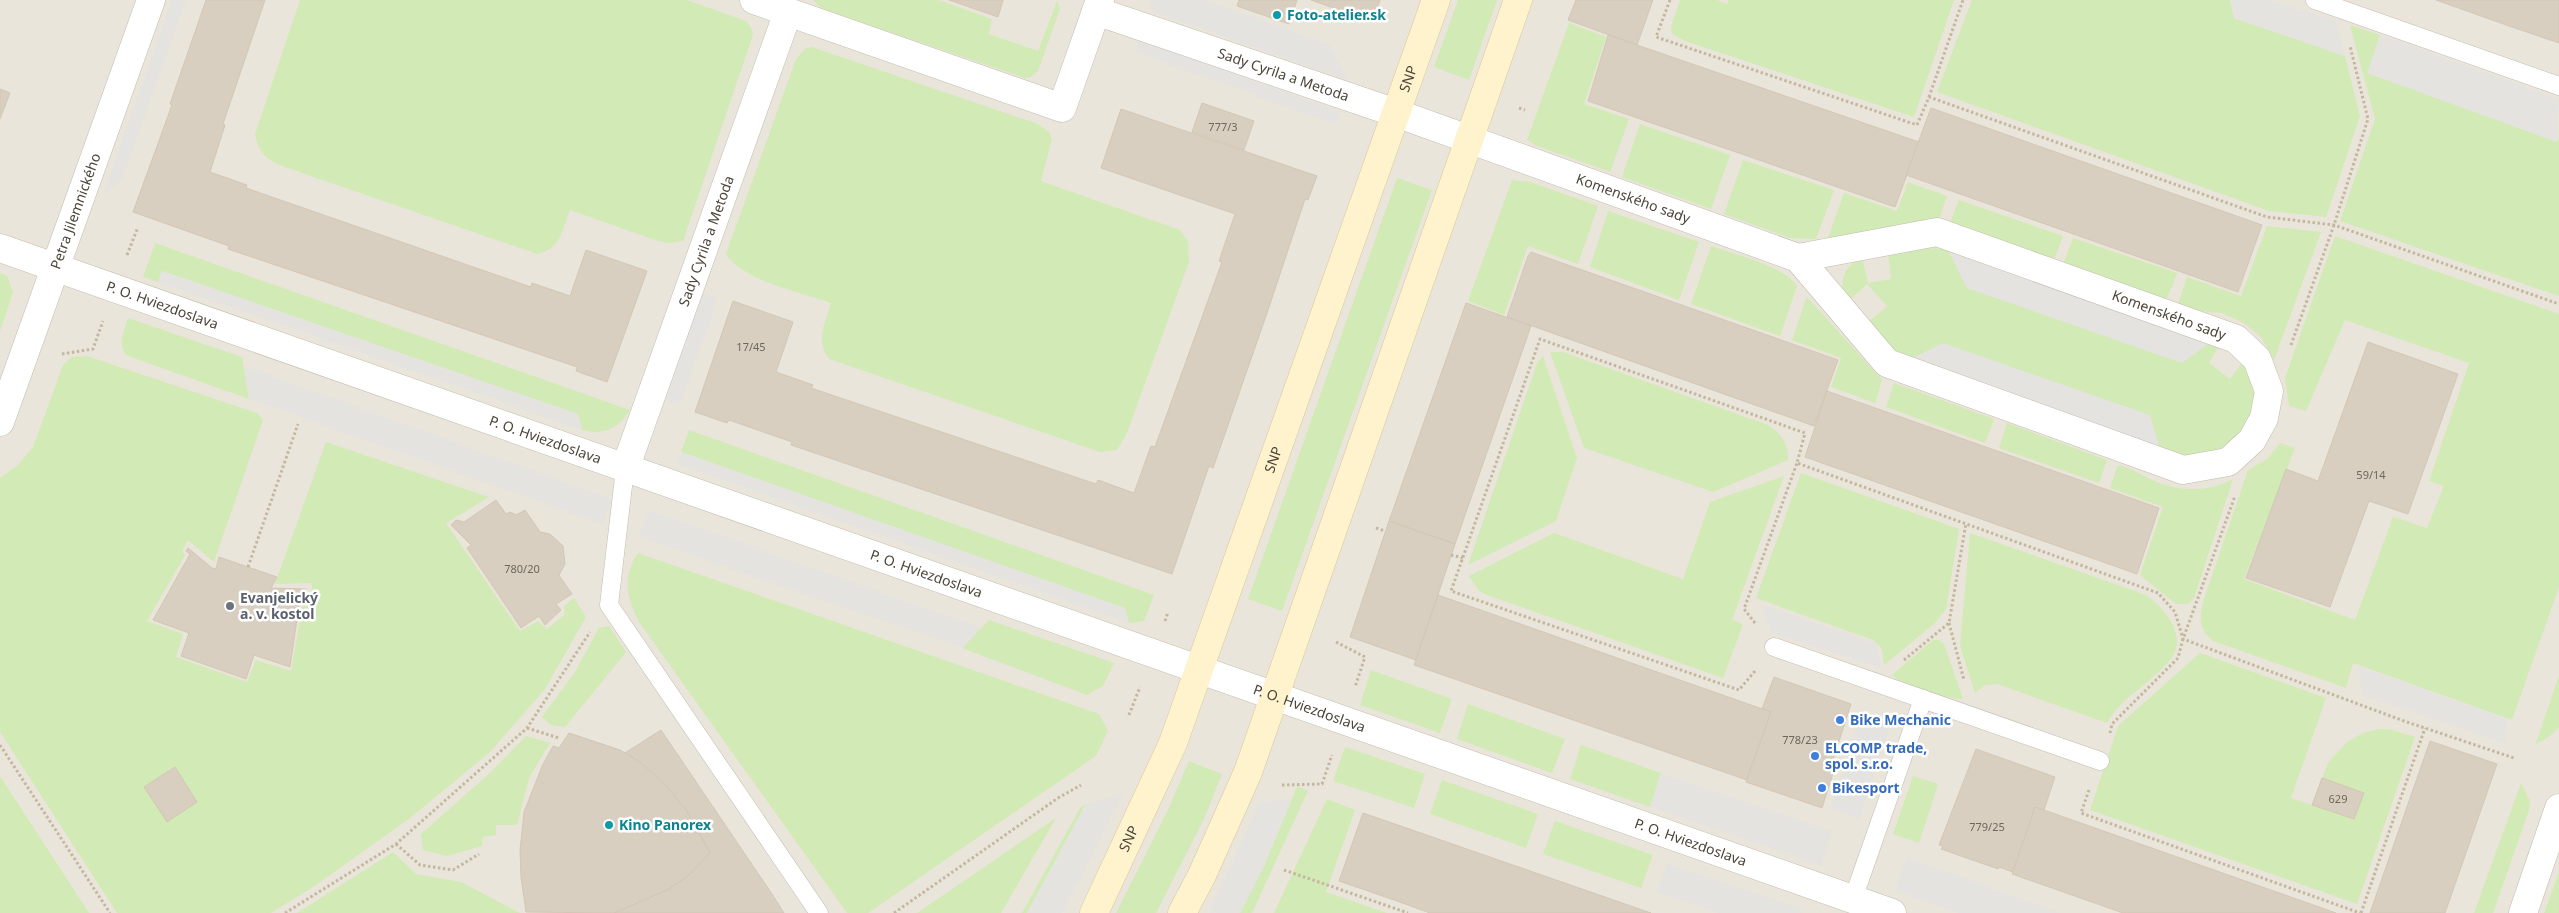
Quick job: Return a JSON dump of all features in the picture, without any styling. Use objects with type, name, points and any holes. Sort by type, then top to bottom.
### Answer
[{"type":"street","name":"Petra Jilemnického","points":[[0,422],[152,0]]},
{"type":"street","name":"Sady Cyrila a Metoda","points":[[754,0],[1062,108],[1098,5],[1469,139]]},
{"type":"street","name":"SNP","points":[[1094,913],[1174,743],[1436,0]]},
{"type":"street","points":[[1182,913],[1202,875],[1248,772],[1518,0]]},
{"type":"street","name":"Sady Cyrila a Metoda","points":[[625,469],[788,12]]},
{"type":"street","name":"Komenského sady","points":[[1469,139],[1798,258],[1887,363],[2183,470],[2228,462],[2252,440],[2264,418],[2269,391],[2257,359],[2236,339],[1937,232],[1798,258]]},
{"type":"street","name":"P. O. Hviezdoslava","points":[[0,248],[1274,697],[1850,906],[1892,913]]},
{"type":"street","points":[[2522,913],[2559,808]]},
{"type":"lane","points":[[2315,0],[2559,86]]},
{"type":"lane","points":[[625,469],[609,605],[819,913]]},
{"type":"lane","points":[[1774,647],[2100,761]]},
{"type":"lane","points":[[1850,906],[1923,699]]},
{"type":"path","points":[[1670,0],[1656,37],[1917,125],[1963,0]]},
{"type":"path","points":[[1928,97],[2267,217],[2334,225],[2559,304]]},
{"type":"path","points":[[124,264],[138,227]]},
{"type":"path","points":[[56,352],[62,354],[93,349],[106,312]]},
{"type":"path","points":[[1540,339],[1805,433],[1797,463],[1744,609],[1774,647],[1739,690],[1451,591],[1463,558],[1540,339]]},
{"type":"path","points":[[248,567],[298,424]]},
{"type":"path","points":[[1797,463],[2158,593],[2175,612],[2183,639],[2425,728],[2514,758]]},
{"type":"path","points":[[1966,523],[1949,623],[1974,717]]},
{"type":"path","points":[[1376,528],[1386,531]]},
{"type":"path","points":[[1451,555],[1463,558]]},
{"type":"path","points":[[285,913],[396,844],[527,728],[609,605]]},
{"type":"path","points":[[1875,683],[1949,623]]},
{"type":"path","points":[[1336,642],[1365,657],[1353,691]]},
{"type":"path","points":[[1130,715],[1142,684]]},
{"type":"path","points":[[527,728],[559,738]]},
{"type":"path","points":[[2100,761],[2082,813],[2360,913],[2425,728]]},
{"type":"path","points":[[0,745],[110,913]]},
{"type":"path","points":[[1274,783],[1279,785],[1322,784],[1334,749]]},
{"type":"path","points":[[894,913],[1058,798],[1081,785]]},
{"type":"path","points":[[396,844],[420,866],[453,870],[479,854]]},
{"type":"path","points":[[1284,870],[1408,913]]},
{"type":"shaded area","points":[[0,0],[2559,0],[2559,913],[0,913]]},
{"type":"shaded area","points":[[172,0],[186,0],[122,180],[103,194]]},
{"type":"shaded area","points":[[1149,0],[1205,0],[1329,44],[1348,80],[1154,12]]},
{"type":"shaded area","points":[[2231,0],[2270,0],[2336,21],[2345,56],[2234,18]]},
{"type":"shaded area","points":[[2380,35],[2559,99],[2557,142],[2367,73]]},
{"type":"shaded area","points":[[1139,39],[1341,112],[1336,125],[1135,52]]},
{"type":"shaded area","points":[[1947,249],[2212,341],[2182,363],[1967,288]]},
{"type":"shaded area","points":[[162,271],[578,414],[582,430],[158,282]]},
{"type":"shaded area","points":[[703,293],[718,298],[680,405],[666,400]]},
{"type":"shaded area","points":[[1943,343],[2150,415],[2161,453],[1905,362]]},
{"type":"shaded area","points":[[244,366],[612,499],[602,524],[249,399]]},
{"type":"shaded area","points":[[681,452],[1125,608],[1129,623],[677,464]]},
{"type":"shaded area","points":[[650,510],[981,628],[962,648],[638,537]]},
{"type":"shaded area","points":[[1760,604],[1877,644],[1882,668],[1772,633]]},
{"type":"shaded area","points":[[2358,666],[2507,719],[2505,743],[2362,694]]},
{"type":"shaded area","points":[[1862,712],[1892,721],[1859,819],[1830,809]]},
{"type":"shaded area","points":[[1661,773],[1832,832],[1821,866],[1650,807]]},
{"type":"shaded area","points":[[1124,794],[1062,913],[1027,913],[1086,804]]},
{"type":"shaded area","points":[[1292,799],[1264,866],[1240,913],[1209,913],[1260,802]]},
{"type":"shaded area","points":[[1907,857],[2059,913],[1958,913],[1895,890]]},
{"type":"shaded area","points":[[1667,863],[1802,909],[1801,913],[1717,913],[1657,892]]},
{"type":"green space","points":[[300,0],[687,0],[746,21],[751,27],[753,35],[683,241],[669,243],[658,241],[570,210],[560,238],[551,248],[537,254],[279,165],[263,153],[258,145],[255,134]]},
{"type":"green space","points":[[813,0],[938,0],[992,19],[989,34],[1038,51],[1057,1],[1060,9],[1038,71],[1031,77],[1025,78],[822,9]]},
{"type":"green space","points":[[1458,0],[1497,0],[1469,80],[1434,67]]},
{"type":"green space","points":[[1680,0],[1717,0],[1727,4],[1729,0],[1954,0],[1914,117],[1685,41],[1672,34],[1671,26]]},
{"type":"green space","points":[[1972,0],[2230,0],[2234,18],[2345,56],[2360,116],[2326,217],[2269,211],[1937,92]]},
{"type":"green space","points":[[1569,23],[1606,37],[1584,104],[1629,119],[1610,172],[1537,146],[1527,140]]},
{"type":"green space","points":[[2350,25],[2380,35],[2368,73],[2557,142],[2559,137],[2559,296],[2340,221],[2375,119]]},
{"type":"green space","points":[[812,47],[1038,124],[1049,132],[1052,139],[1041,181],[1180,230],[1188,242],[1189,262],[1127,433],[1117,450],[1100,452],[829,359],[823,345],[822,331],[831,303],[789,290],[745,272],[726,254],[796,59],[806,48]]},
{"type":"green space","points":[[1640,124],[1730,155],[1711,209],[1622,177]]},
{"type":"green space","points":[[1743,160],[1834,190],[1816,239],[1790,238],[1724,214]]},
{"type":"green space","points":[[1397,178],[1432,190],[1282,611],[1248,599]]},
{"type":"green space","points":[[1512,180],[1530,182],[1598,206],[1578,264],[1528,246],[1504,315],[1468,301]]},
{"type":"green space","points":[[1908,182],[1947,196],[1939,220],[1828,238],[1844,193],[1897,211]]},
{"type":"green space","points":[[1959,200],[2063,236],[2054,261],[1949,225]]},
{"type":"green space","points":[[1608,211],[1699,242],[1679,300],[1590,267]]},
{"type":"green space","points":[[2267,226],[2321,232],[2274,360],[2261,337],[2244,323],[2222,313],[2197,311],[2178,304],[2187,277],[2241,296]]},
{"type":"green space","points":[[2335,236],[2559,314],[2559,587],[2512,720],[2353,663],[2346,688],[2213,641],[2202,627],[2201,611],[2204,599],[2248,470],[2267,459],[2280,443],[2295,448],[2244,579],[2355,620],[2393,517],[2427,528],[2444,486],[2429,481],[2469,363],[2345,320],[2306,411],[2289,406],[2285,378]]},
{"type":"green space","points":[[2073,238],[2177,273],[2166,301],[2063,264]]},
{"type":"green space","points":[[155,243],[630,410],[621,422],[610,429],[597,432],[582,430],[578,414],[162,271],[158,282],[143,277]]},
{"type":"green space","points":[[1711,246],[1770,266],[1781,272],[1797,286],[1780,336],[1691,304]]},
{"type":"green space","points":[[1922,248],[1947,249],[2220,344],[2209,363],[2230,379],[2244,360],[2254,389],[2255,399],[2251,416],[2230,449],[2184,460],[1905,362],[1865,325],[1887,306],[1867,284],[1847,303],[1844,296],[1843,282],[1846,271],[1855,261],[1862,257],[1868,283],[1891,279],[1888,253]]},
{"type":"green space","points":[[0,273],[7,276],[13,292],[0,331]]},
{"type":"green space","points":[[1807,297],[1882,380],[1875,403],[1831,387],[1841,358],[1792,340]]},
{"type":"green space","points":[[128,318],[242,357],[249,399],[128,356],[124,352],[122,343]]},
{"type":"green space","points":[[1550,352],[1563,352],[1768,425],[1784,440],[1788,460],[1713,492],[1584,448]]},
{"type":"green space","points":[[87,356],[257,413],[263,420],[214,562],[188,540],[182,551],[185,555],[147,621],[183,634],[176,657],[247,682],[256,660],[291,671],[304,598],[312,594],[312,583],[275,584],[326,442],[489,497],[446,523],[520,631],[538,621],[547,629],[565,614],[564,606],[574,598],[586,617],[545,689],[490,752],[410,818],[316,885],[271,913],[117,913],[0,732],[0,478],[18,465],[33,447],[63,365],[72,357]]},
{"type":"green space","points":[[1543,356],[1577,458],[1556,521],[1468,565],[1537,363]]},
{"type":"green space","points":[[1894,383],[1994,419],[1985,443],[1886,407]]},
{"type":"green space","points":[[2007,423],[2107,460],[2099,483],[1999,448]]},
{"type":"green space","points":[[689,430],[1154,595],[1144,621],[1129,623],[1124,608],[681,452]]},
{"type":"green space","points":[[2118,465],[2160,483],[2181,488],[2202,489],[2223,484],[2233,479],[2194,598],[2188,604],[2176,604],[2140,575],[2163,507],[2110,488]]},
{"type":"green space","points":[[1801,473],[1959,529],[1946,609],[1935,623],[1884,665],[1882,649],[1873,640],[1756,598]]},
{"type":"green space","points":[[1784,476],[1732,620],[1743,624],[1723,678],[1487,595],[1479,591],[1469,576],[1554,533],[1683,579],[1710,502]]},
{"type":"green space","points":[[1970,533],[2146,595],[2167,615],[2176,633],[2175,651],[2170,660],[2155,676],[2121,705],[2107,723],[1997,684],[1985,685],[1975,693],[1960,646]]},
{"type":"green space","points":[[638,553],[1099,714],[1108,731],[1096,756],[868,913],[847,913],[639,622],[631,604],[628,587],[630,570]]},
{"type":"green space","points":[[989,620],[1114,663],[1103,686],[1087,695],[962,648]]},
{"type":"green space","points":[[609,626],[626,652],[565,727],[551,725],[542,717],[575,672],[599,628]]},
{"type":"green space","points":[[1933,640],[1939,640],[1944,644],[1963,699],[1926,691],[1905,683],[1892,675]]},
{"type":"green space","points":[[2200,653],[2326,698],[2291,798],[2312,805],[2328,763],[2347,742],[2363,733],[2379,729],[2389,729],[2415,737],[2357,904],[2090,810],[2118,726]]},
{"type":"green space","points":[[1371,670],[1452,699],[1440,733],[1360,705]]},
{"type":"green space","points":[[2559,676],[2559,727],[2550,736],[2535,745]]},
{"type":"green space","points":[[1468,704],[1565,739],[1552,773],[1457,739]]},
{"type":"green space","points":[[526,736],[550,743],[529,778],[517,825],[496,825],[496,835],[483,837],[482,846],[447,856],[423,850],[421,834],[490,773]]},
{"type":"green space","points":[[1581,745],[1661,773],[1650,807],[1570,779]]},
{"type":"green space","points":[[1345,747],[1425,774],[1414,808],[1333,781]]},
{"type":"green space","points":[[1189,761],[1222,774],[1203,821],[1156,913],[1116,913],[1168,810]]},
{"type":"green space","points":[[0,776],[89,913],[0,913]]},
{"type":"green space","points":[[1913,776],[1938,784],[1919,843],[1893,834]]},
{"type":"green space","points":[[1442,780],[1538,814],[1526,848],[1430,814]]},
{"type":"green space","points":[[2521,783],[2530,801],[2529,810],[2493,913],[2474,913]]},
{"type":"green space","points":[[1297,786],[1308,791],[1252,913],[1240,913],[1264,866]]},
{"type":"green space","points":[[1327,799],[1355,810],[1326,892],[1387,913],[1274,913]]},
{"type":"green space","points":[[1086,804],[1027,913],[1022,913],[1080,808]]},
{"type":"green space","points":[[1056,818],[1001,913],[917,913]]},
{"type":"green space","points":[[1555,821],[1653,855],[1641,888],[1543,854]]},
{"type":"green space","points":[[393,852],[416,874],[461,882],[520,913],[297,913]]},
{"type":"green space","points":[[2559,872],[2559,913],[2544,913]]},
{"type":"building","points":[[206,0],[265,0],[223,124],[225,125],[210,172],[247,185],[246,188],[531,287],[532,283],[570,296],[586,250],[647,271],[607,382],[576,371],[577,367],[228,249],[229,246],[133,212],[172,105],[170,104]]},
{"type":"building","points":[[949,0],[1003,0],[998,17]]},
{"type":"building","name":"Foto-atelier.sk","points":[[1239,0],[1297,0],[1289,24],[1237,6]]},
{"type":"building","points":[[1311,0],[1380,0],[1372,22]]},
{"type":"building","points":[[1576,0],[1653,0],[1637,45],[1568,20]]},
{"type":"building","points":[[2436,0],[2559,0],[2559,43],[2509,26]]},
{"type":"building","points":[[1608,35],[1919,142],[1895,207],[1588,101]]},
{"type":"building","points":[[0,89],[10,93],[0,119]]},
{"type":"building","points":[[1202,103],[1254,121],[1244,150],[1192,132]]},
{"type":"building","points":[[1931,108],[2262,225],[2238,292],[1906,175]]},
{"type":"building","points":[[1121,109],[1317,176],[1308,200],[1305,199],[1213,468],[1209,466],[1172,574],[791,445],[792,442],[729,420],[727,423],[695,412],[733,301],[793,322],[776,372],[813,385],[811,388],[1096,484],[1098,480],[1134,493],[1151,446],[1155,447],[1222,262],[1219,261],[1235,214],[1101,168]]},
{"type":"building","points":[[1531,252],[1838,360],[1814,426],[1507,317]]},
{"type":"building","points":[[1466,303],[1531,326],[1455,544],[1389,521]]},
{"type":"building","points":[[2368,342],[2458,374],[2408,514],[2369,501],[2330,607],[2246,578],[2286,469],[2318,481]]},
{"type":"building","points":[[1827,391],[2159,508],[2137,574],[1805,457]]},
{"type":"building","points":[[496,500],[506,514],[510,512],[516,515],[525,510],[540,532],[550,534],[563,546],[565,564],[559,575],[572,594],[556,604],[561,610],[545,625],[539,616],[521,628],[467,548],[471,545],[451,525],[456,520],[464,522]]},
{"type":"building","points":[[1389,521],[1455,544],[1416,660],[1350,637]]},
{"type":"building","name":"Evanjelický a. v. kostol","points":[[188,548],[212,568],[216,569],[219,557],[277,577],[271,588],[306,589],[306,592],[301,592],[290,667],[254,655],[246,679],[181,656],[189,633],[153,620],[190,554],[186,551]]},
{"type":"building","points":[[1438,595],[1771,712],[1747,780],[1414,665]]},
{"type":"building","points":[[1774,677],[1851,704],[1830,769],[1834,770],[1822,808],[1746,782],[1771,712],[1762,709]]},
{"type":"building","points":[[661,730],[784,913],[614,913],[669,889],[690,874],[710,853],[697,828],[672,793],[638,761],[625,753]]},
{"type":"building","name":"Kino Panorex","points":[[569,733],[620,750],[638,761],[660,779],[685,808],[710,853],[690,874],[669,889],[614,913],[526,912],[521,877],[520,850],[524,812],[543,764],[553,746],[559,748]]},
{"type":"building","points":[[2430,741],[2497,764],[2445,913],[2370,913]]},
{"type":"building","points":[[1976,749],[2055,777],[2044,810],[2035,807],[2013,872],[1999,867],[1998,869],[1941,849],[1943,846],[1939,845]]},
{"type":"building","points":[[175,767],[197,802],[167,822],[144,787]]},
{"type":"building","points":[[2322,778],[2364,793],[2354,819],[2312,805]]},
{"type":"building","points":[[2035,807],[2336,913],[2123,913],[2012,874]]},
{"type":"building","points":[[1363,813],[1651,913],[1430,913],[1339,881]]},
{"type":"place","name":"Foto-atelier.sk","points":[[1277,15]]},
{"type":"place","name":"Evanjelický a. v. kostol","points":[[230,606]]},
{"type":"place","name":"Bike Mechanic","points":[[1840,720]]},
{"type":"place","name":"ELCOMP trade, spol. s.r.o.","points":[[1815,756]]},
{"type":"place","name":"Bikesport","points":[[1822,788]]},
{"type":"place","name":"Kino Panorex","points":[[609,825]]}]
